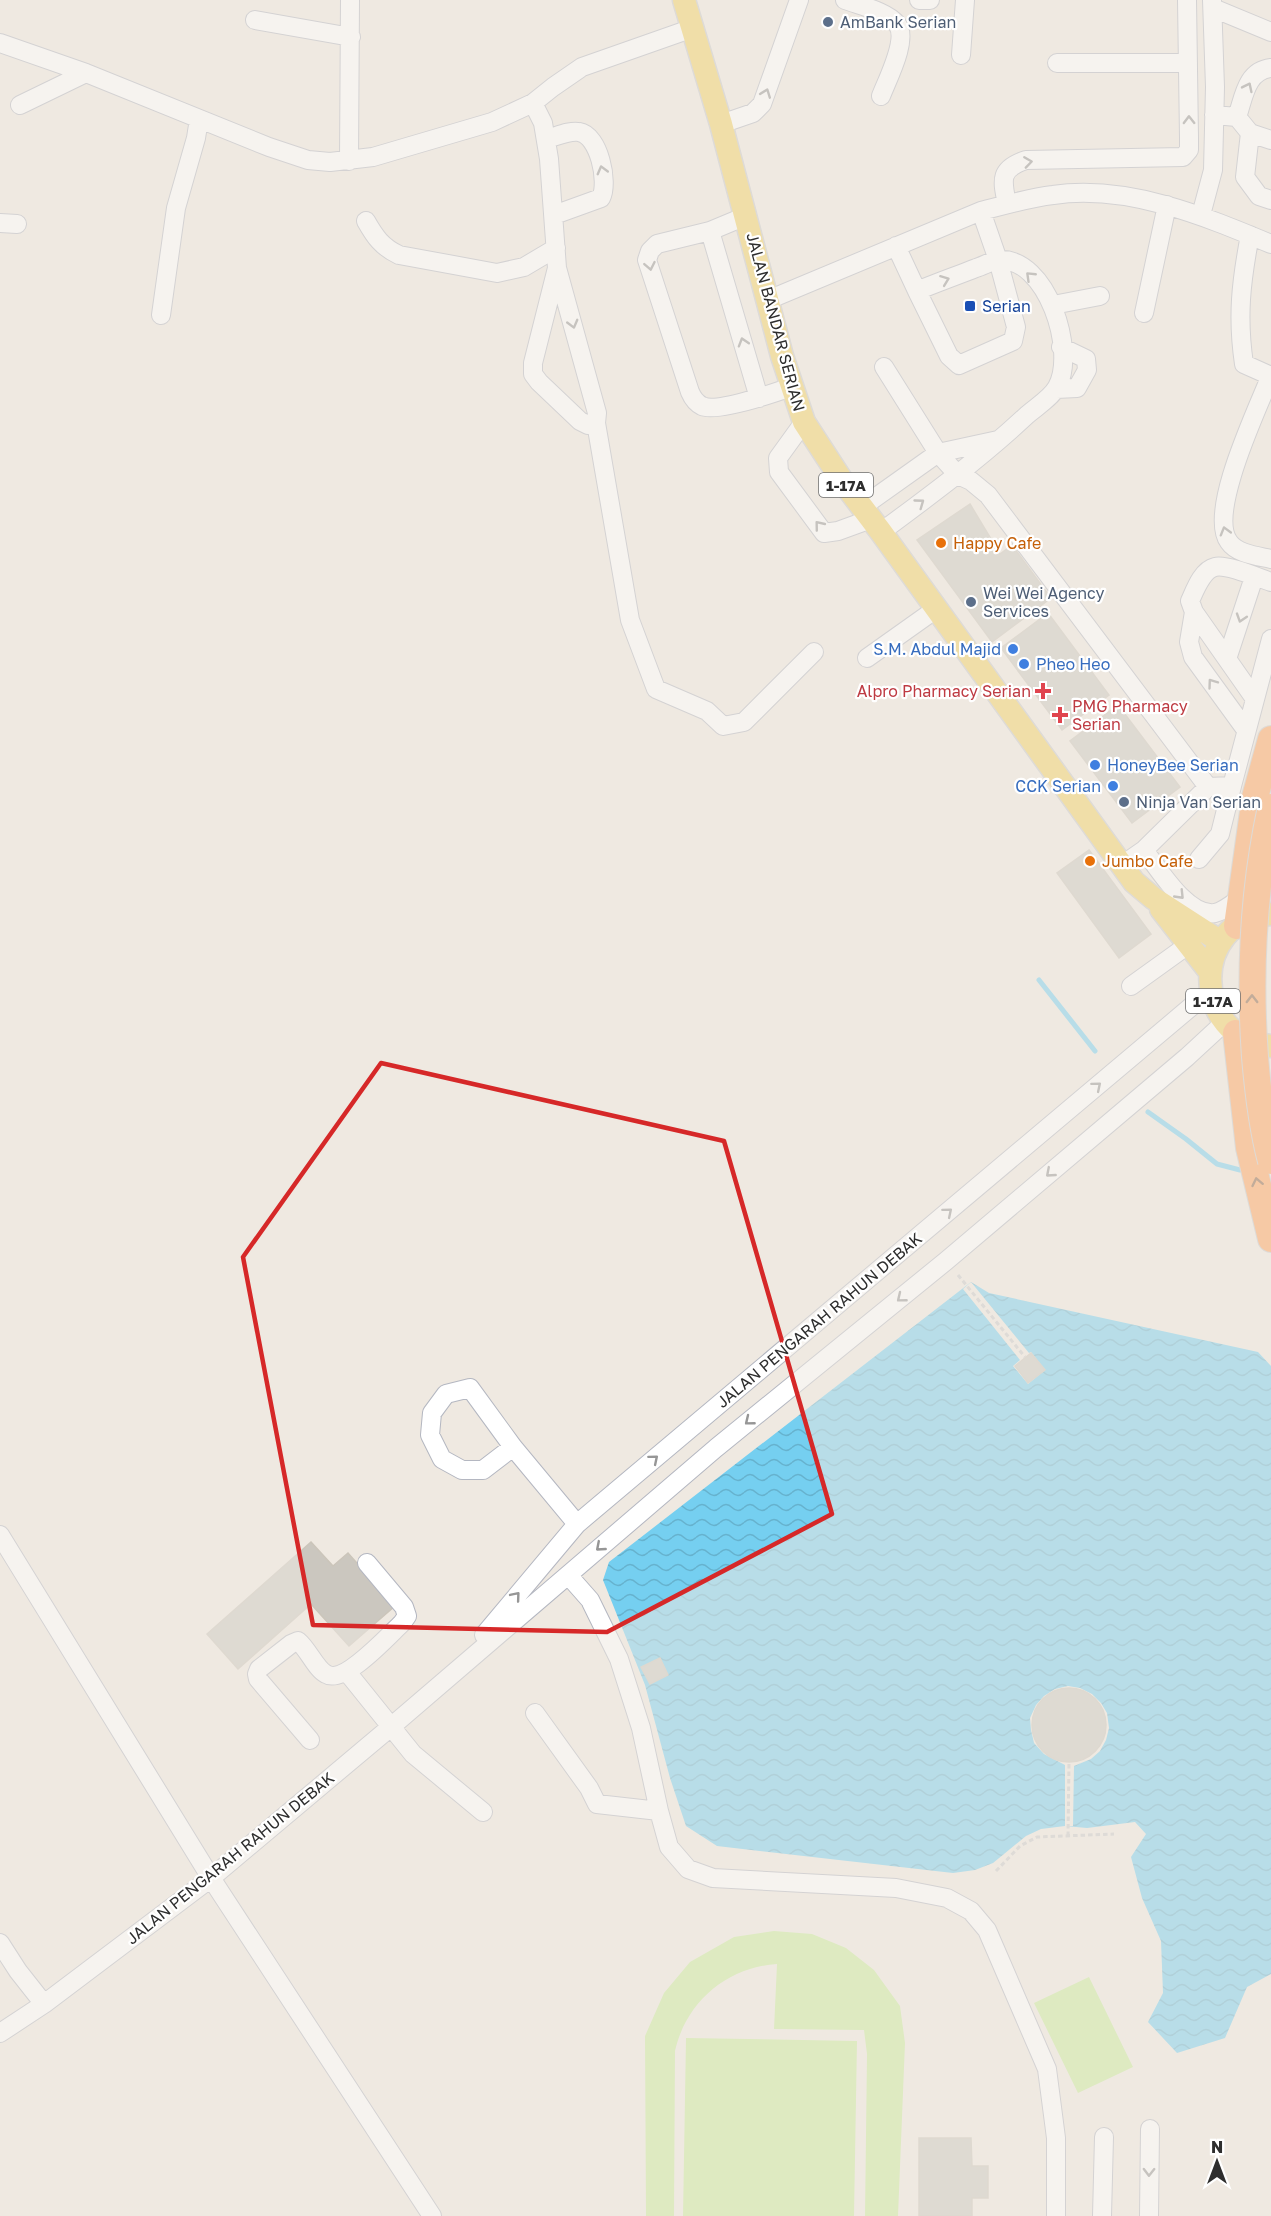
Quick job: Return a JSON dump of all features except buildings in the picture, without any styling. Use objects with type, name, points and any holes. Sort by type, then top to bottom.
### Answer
[{"type":"highway","points":[[1229,934],[1239,899],[1255,797],[1271,739]]},
{"type":"highway","name":"1-17A","points":[[1271,807],[1257,890],[1252,947],[1251,1008],[1258,1088],[1271,1161]]},
{"type":"highway","points":[[1231,1028],[1249,1148],[1271,1239]]},
{"type":"highway","points":[[1249,1148],[1260,1125],[1271,1117]]},
{"type":"main road","name":"JALAN BANDAR SERIAN","points":[[684,0],[721,124],[791,387],[804,422],[871,519],[1121,866],[1152,898],[1188,945],[1210,983]]},
{"type":"main road","name":"JALAN BANDAR SERIAN","points":[[1152,898],[1229,934]]},
{"type":"main road","points":[[1229,934],[1262,915],[1271,914]]},
{"type":"main road","name":"1-17A","points":[[1229,934],[1214,956],[1210,983],[1216,1009],[1231,1028],[1248,1040],[1271,1046]]},
{"type":"street","points":[[349,161],[350,0]]},
{"type":"street","points":[[721,124],[753,113],[762,104],[799,0]]},
{"type":"street","points":[[845,0],[896,22],[902,32],[901,42],[881,96]]},
{"type":"street","points":[[920,0],[930,0]]},
{"type":"street","points":[[961,55],[965,0]]},
{"type":"street","points":[[1006,204],[1002,180],[1014,164],[1026,160],[1183,157],[1189,150],[1187,0]]},
{"type":"street","points":[[1201,215],[1213,170],[1213,4],[1271,32]]},
{"type":"street","points":[[255,20],[351,37]]},
{"type":"street","points":[[0,43],[86,73],[308,160],[330,162],[373,157],[492,122],[533,103],[582,67],[693,28]]},
{"type":"street","points":[[1057,63],[1188,63]]},
{"type":"street","points":[[1238,117],[1247,85],[1263,69],[1271,68]]},
{"type":"street","points":[[20,105],[86,73]]},
{"type":"street","points":[[533,103],[543,123],[546,139],[557,268],[597,413],[596,423],[630,620],[656,689],[707,711],[723,726],[744,722],[814,652]]},
{"type":"street","points":[[1214,115],[1238,117],[1250,133],[1271,140]]},
{"type":"street","points":[[161,315],[176,208],[196,138],[199,119]]},
{"type":"street","points":[[546,139],[578,131],[593,142],[604,170],[605,185],[601,198],[554,215]]},
{"type":"street","points":[[1250,133],[1245,177],[1259,196],[1271,200]]},
{"type":"street","points":[[768,300],[981,211],[1055,194],[1102,194],[1151,201],[1201,215],[1271,244]]},
{"type":"street","points":[[1144,313],[1167,205]]},
{"type":"street","points":[[896,246],[949,357],[959,364],[1013,341],[1016,327],[998,260],[981,211]]},
{"type":"street","points":[[746,216],[710,231],[657,244],[650,251],[647,260],[694,401],[704,408],[715,408],[759,398],[791,387]]},
{"type":"street","points":[[366,221],[375,237],[385,248],[399,255],[497,273],[524,267],[556,248]]},
{"type":"street","points":[[710,231],[759,398]]},
{"type":"street","points":[[1250,235],[1241,291],[1240,343],[1244,364],[1271,376],[1240,453],[1222,513],[1223,530],[1229,543],[1242,552],[1271,559]]},
{"type":"street","points":[[804,422],[778,458],[779,472],[824,533],[838,531],[871,519],[958,475],[1056,389],[1063,370],[1060,328],[1053,305],[1029,272],[1016,264],[998,260],[916,291]]},
{"type":"street","points":[[557,268],[533,363],[533,374],[580,421],[588,425],[596,423]]},
{"type":"street","points":[[1053,305],[1100,296]]},
{"type":"street","points":[[884,367],[938,453],[958,475],[971,481],[988,495],[1208,787]]},
{"type":"street","points":[[871,519],[938,453],[1000,440]]},
{"type":"street","points":[[1227,659],[1263,579],[1223,567],[1214,567],[1205,573],[1198,583],[1191,601],[1194,612],[1254,699]]},
{"type":"street","points":[[867,658],[936,609]]},
{"type":"street","points":[[1194,612],[1189,642],[1193,657],[1246,730]]},
{"type":"street","points":[[1199,859],[1220,834],[1271,639]]},
{"type":"street","points":[[1121,866],[1144,850],[1208,787],[1232,786]]},
{"type":"street","points":[[1144,850],[1182,898],[1201,910],[1208,913],[1222,911],[1239,899]]},
{"type":"street","points":[[1131,986],[1188,945]]},
{"type":"street","name":"JALAN PENGARAH RAHUN DEBAK","points":[[452,1673],[577,1524],[1192,1006],[1210,983]]},
{"type":"street","name":"JALAN PENGARAH RAHUN DEBAK","points":[[0,2033],[44,2004],[211,1878],[716,1448],[946,1261],[1187,1057],[1231,1028]]},
{"type":"street","points":[[513,1447],[483,1470],[462,1470],[442,1459],[430,1435],[432,1413],[446,1394],[470,1388],[513,1447],[577,1524]]},
{"type":"street","points":[[0,1535],[211,1878],[432,2216]]},
{"type":"street","points":[[310,1740],[258,1679],[257,1674],[259,1668],[298,1641],[325,1674],[334,1676],[347,1672],[402,1623],[406,1616],[404,1607],[367,1563]]},
{"type":"street","points":[[568,1575],[590,1600],[619,1659],[641,1728],[669,1847],[688,1869],[713,1878],[896,1888],[947,1898],[971,1911],[987,1930],[1047,2069],[1056,2138],[1056,2216]]},
{"type":"street","points":[[347,1672],[413,1754],[483,1812]]},
{"type":"street","points":[[535,1713],[589,1788],[597,1804],[659,1810]]},
{"type":"street","points":[[1,1948],[44,2004]]},
{"type":"street","points":[[1149,2216],[1150,2129]]},
{"type":"street","points":[[1102,2216],[1104,2137]]},
{"type":"path","points":[[946,1261],[1025,1357]]},
{"type":"path","points":[[1068,1836],[1069,1762]]},
{"type":"path","points":[[996,1871],[1020,1846],[1037,1837],[1114,1834]]},
{"type":"highlighted area","points":[[381,1063],[724,1141],[832,1514],[607,1632],[313,1625],[243,1257]]},
{"type":"green space","points":[[774,1931],[812,1934],[846,1948],[874,1970],[900,2006],[905,2043],[898,2216],[865,2216],[867,2054],[864,2030],[774,2029],[777,1964],[742,1972],[711,1990],[699,2003],[680,2033],[675,2051],[674,2216],[646,2216],[645,2036],[664,1993],[690,1962],[734,1937]]},
{"type":"green space","points":[[1089,1977],[1133,2067],[1078,2093],[1034,2003]]},
{"type":"green space","points":[[686,2038],[857,2041],[854,2216],[683,2216]]},
{"type":"water","points":[[971,1282],[989,1293],[1258,1352],[1271,1366],[1271,1974],[1247,1987],[1225,2038],[1177,2053],[1148,2022],[1163,1993],[1161,1941],[1142,1898],[1131,1857],[1146,1834],[1135,1822],[1087,1828],[1065,1826],[1041,1829],[1026,1836],[993,1863],[975,1870],[953,1873],[717,1846],[686,1826],[670,1778],[645,1685],[603,1580],[609,1562]]},
{"type":"pier","points":[[971,1282],[1045,1370],[1028,1384],[1013,1366],[1020,1360],[963,1289]]},
{"type":"pier","points":[[1068,1686],[1080,1688],[1092,1694],[1101,1703],[1107,1713],[1109,1728],[1100,1751],[1091,1759],[1074,1766],[1073,1826],[1065,1826],[1065,1765],[1044,1754],[1034,1743],[1030,1718],[1036,1705],[1044,1696],[1055,1689]]},
{"type":"waterway","points":[[1039,980],[1095,1051]]},
{"type":"waterway","points":[[1148,1112],[1217,1164],[1240,1170]]},
{"type":"place","name":"AmBank Serian","points":[[828,22]]},
{"type":"place","name":"Serian","points":[[970,306]]},
{"type":"place","name":"Happy Cafe","points":[[941,543]]},
{"type":"place","name":"Wei Wei Agency Services","points":[[971,602]]},
{"type":"place","name":"S.M. Abdul Majid","points":[[1013,649]]},
{"type":"place","name":"Pheo Heo","points":[[1024,664]]},
{"type":"place","name":"Alpro Pharmacy Serian","points":[[1043,691]]},
{"type":"place","name":"PMG Pharmacy Serian","points":[[1060,715]]},
{"type":"place","name":"HoneyBee Serian","points":[[1095,765]]},
{"type":"place","name":"CCK Serian","points":[[1113,786]]},
{"type":"place","name":"Ninja Van Serian","points":[[1124,802]]},
{"type":"place","name":"Jumbo Cafe","points":[[1090,861]]}]
